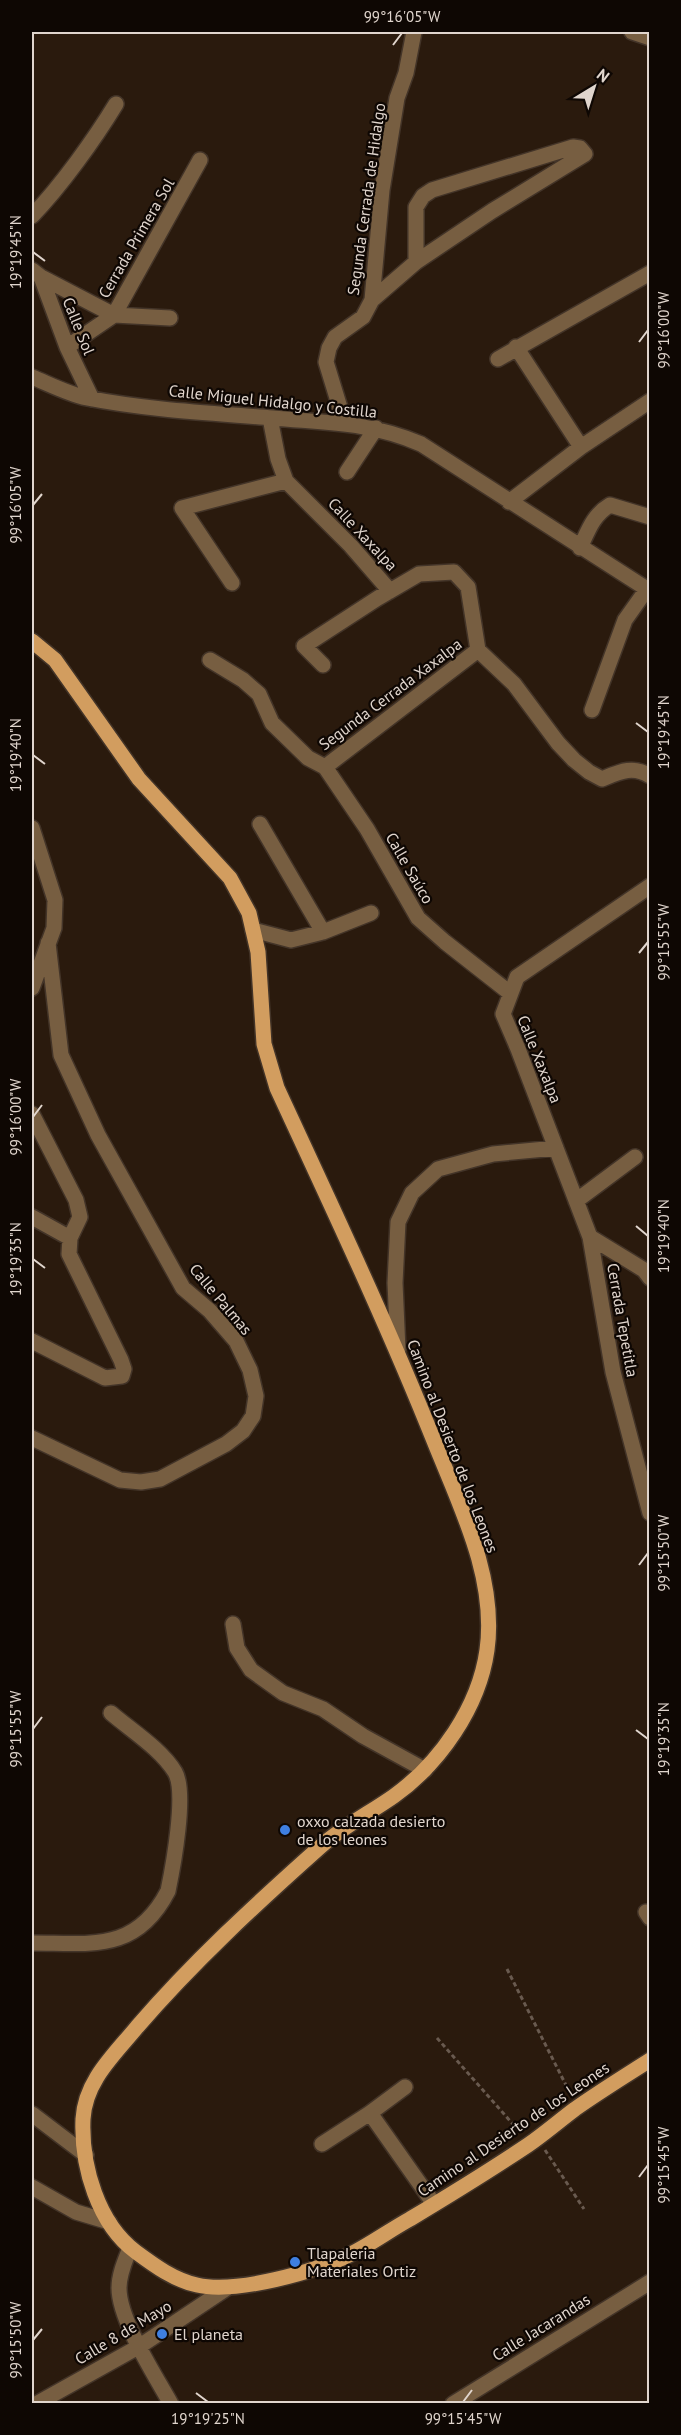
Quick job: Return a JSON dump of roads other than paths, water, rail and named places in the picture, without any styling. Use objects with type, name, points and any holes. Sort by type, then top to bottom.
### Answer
[{"type":"main road","name":"Camino al Desierto de los Leones","points":[[32,641],[55,660],[139,779],[230,878],[249,913],[258,952],[264,1044],[277,1088],[398,1350],[468,1528],[489,1604],[487,1655],[479,1684],[461,1721],[425,1770],[398,1793],[327,1840],[237,1921],[160,2001],[95,2079],[87,2096],[84,2113],[86,2155],[92,2186],[109,2222],[130,2248],[172,2277],[200,2286],[227,2288],[265,2282],[347,2256],[534,2141],[577,2108],[650,2060]]},
{"type":"street","name":"Segunda Cerrada de Hidalgo","points":[[345,424],[326,362],[329,348],[335,337],[363,317],[372,300],[382,190],[398,98],[406,73],[414,32]]},
{"type":"street","points":[[632,32],[650,38]]},
{"type":"street","points":[[32,216],[44,204],[102,128],[116,104]]},
{"type":"street","points":[[372,300],[416,262],[492,211],[585,154],[580,148],[573,147],[432,190],[423,196],[416,207],[416,262]]},
{"type":"street","name":"Cerrada Primera Sol","points":[[66,347],[114,315],[200,160]]},
{"type":"street","points":[[498,359],[650,273]]},
{"type":"street","points":[[36,274],[114,315],[170,318]]},
{"type":"street","name":"Calle Sol","points":[[36,274],[66,347],[92,399]]},
{"type":"street","points":[[516,347],[581,447]]},
{"type":"street","name":"Calle Miguel Hidalgo y Costilla","points":[[32,377],[92,399],[376,428],[421,444],[648,590]]},
{"type":"street","points":[[509,502],[581,447],[650,401]]},
{"type":"street","name":"Calle Xaxalpa","points":[[270,418],[278,459],[286,481],[351,546],[390,591],[419,574],[454,572],[468,588],[478,650]]},
{"type":"street","points":[[347,472],[376,428]]},
{"type":"street","points":[[232,583],[182,508],[286,481]]},
{"type":"street","points":[[580,548],[592,522],[602,510],[610,506],[650,517]]},
{"type":"street","points":[[592,710],[625,620],[648,590]]},
{"type":"street","points":[[323,665],[304,646],[390,591]]},
{"type":"street","points":[[478,650],[514,684],[558,743],[589,772],[602,779],[626,770],[640,770],[650,776]]},
{"type":"street","name":"Segunda Cerrada Xaxalpa","points":[[325,767],[478,650]]},
{"type":"street","points":[[210,660],[243,680],[259,694],[272,723],[308,758],[325,767]]},
{"type":"street","name":"Calle Saúco","points":[[325,767],[367,829],[418,918],[444,942],[510,993]]},
{"type":"street","points":[[260,824],[323,932]]},
{"type":"street","name":"Calle Palmas","points":[[32,828],[55,900],[54,928],[32,988]]},
{"type":"street","name":"Calle Xaxalpa","points":[[590,1237],[503,1014],[517,977],[650,886]]},
{"type":"street","points":[[253,930],[291,940],[323,932],[371,913]]},
{"type":"street","name":"Calle Palmas","points":[[32,1438],[120,1480],[141,1482],[160,1479],[226,1444],[243,1431],[253,1416],[256,1396],[250,1370],[236,1341],[210,1311],[183,1287],[99,1135],[80,1095],[62,1054],[48,943]]},
{"type":"street","points":[[32,1114],[76,1200],[80,1217],[70,1238],[69,1254],[121,1360],[124,1369],[122,1376],[105,1378],[32,1341]]},
{"type":"street","points":[[398,1350],[395,1283],[398,1222],[412,1193],[438,1169],[493,1154],[556,1148]]},
{"type":"street","points":[[576,1201],[635,1157]]},
{"type":"street","points":[[32,1217],[70,1238]]},
{"type":"street","points":[[590,1237],[644,1270],[650,1278]]},
{"type":"street","name":"Cerrada Tepetitla","points":[[590,1237],[613,1372],[650,1513]]},
{"type":"street","points":[[233,1624],[237,1648],[251,1670],[268,1683],[283,1693],[323,1709],[363,1736],[425,1770]]},
{"type":"street","points":[[32,1943],[100,1943],[133,1933],[145,1924],[168,1891],[180,1806],[180,1788],[176,1774],[153,1748],[111,1713]]},
{"type":"street","points":[[322,2144],[405,2087]]},
{"type":"street","points":[[370,2113],[434,2204]]},
{"type":"street","points":[[32,2114],[86,2155]]},
{"type":"street","points":[[32,2187],[76,2212],[109,2222]]},
{"type":"street","points":[[130,2248],[120,2272],[118,2288],[120,2304],[171,2403]]},
{"type":"street","name":"Calle Jacarandas","points":[[453,2403],[650,2283]]},
{"type":"street","name":"Calle 8 de Mayo","points":[[36,2403],[140,2346],[227,2288]]},
{"type":"place","name":"oxxo calzada desierto de los leones","points":[[285,1830]]},
{"type":"place","name":"Tlapaleria Materiales Ortiz","points":[[295,2262]]},
{"type":"place","name":"El planeta","points":[[162,2334]]}]
